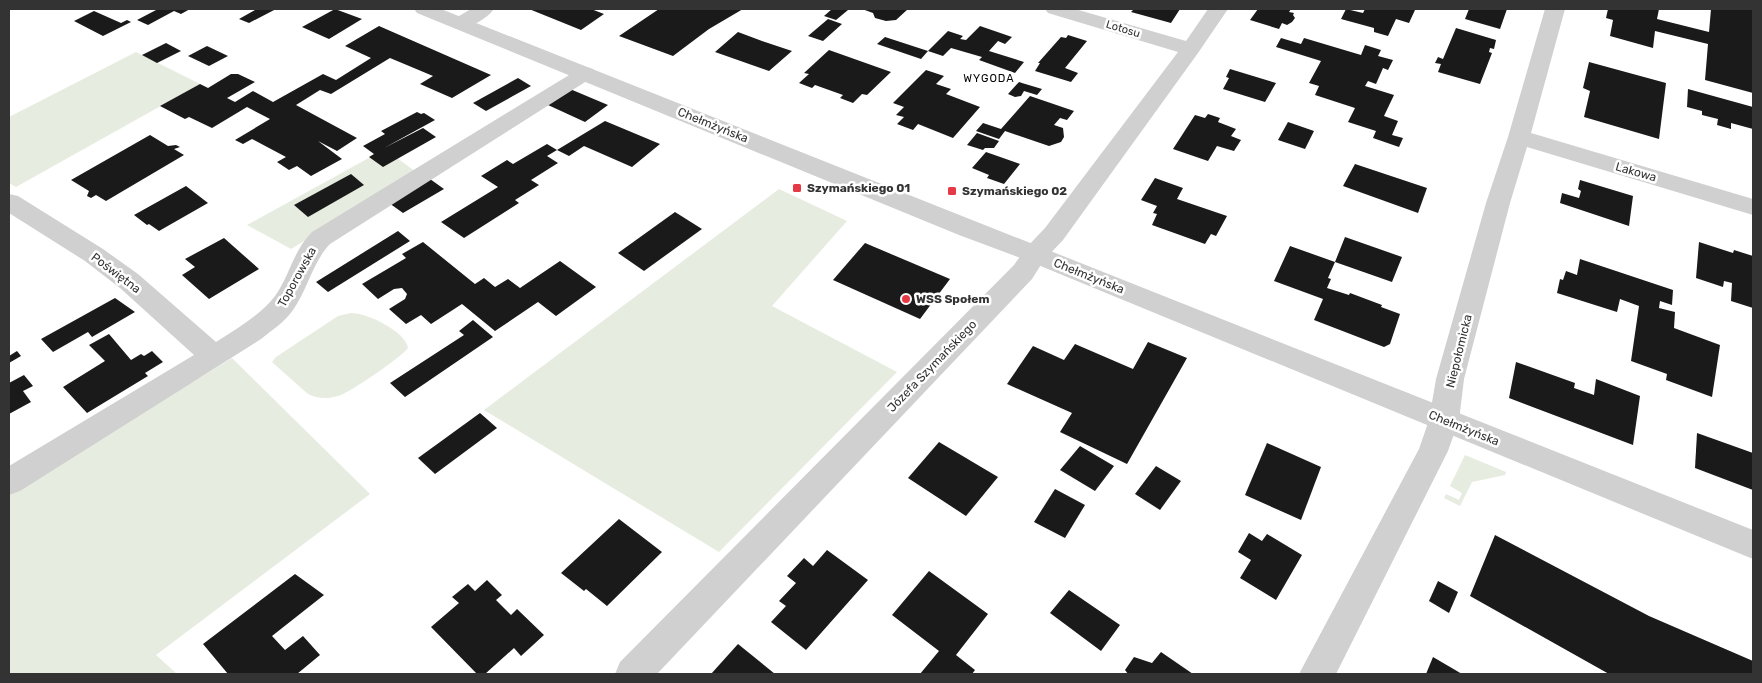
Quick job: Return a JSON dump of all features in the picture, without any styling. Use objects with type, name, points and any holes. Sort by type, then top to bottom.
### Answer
[{"type":"street","name":"Chełmżyńska","points":[[424,9],[1753,545]]},
{"type":"street","points":[[461,24],[484,9]]},
{"type":"street","name":"Lotosu","points":[[1055,9],[1191,49]]},
{"type":"street","name":"Józefa Szymańskiego","points":[[633,674],[1016,279],[1035,254],[1054,234],[1191,49],[1218,9]]},
{"type":"street","name":"Niepołomicka","points":[[1317,674],[1433,451],[1444,420],[1450,379],[1498,203],[1519,137],[1555,9]]},
{"type":"street","name":"Toporowska","points":[[9,482],[214,356],[278,310],[289,295],[308,252],[321,238],[586,73]]},
{"type":"street","name":"Lakowa","points":[[1519,137],[1753,206]]},
{"type":"street","name":"Poświętna","points":[[9,202],[101,260],[131,283],[214,356]]},
{"type":"shaded area","points":[[136,52],[200,84],[16,187],[9,183],[9,117]]},
{"type":"shaded area","points":[[385,149],[416,172],[291,249],[247,225]]},
{"type":"shaded area","points":[[779,189],[847,221],[772,306],[897,372],[719,552],[484,410]]},
{"type":"shaded area","points":[[351,313],[366,316],[393,329],[400,335],[408,348],[364,382],[338,396],[330,398],[311,396],[272,362],[276,357],[338,316]]},
{"type":"shaded area","points":[[232,358],[370,494],[156,655],[177,674],[9,674],[9,492],[190,378],[201,377]]},
{"type":"shaded area","points":[[1465,455],[1506,472],[1505,475],[1472,482],[1460,506],[1444,498],[1446,494],[1459,500],[1462,493],[1450,486]]},
{"type":"building","points":[[158,9],[190,9],[181,14],[174,11],[148,25],[137,20]]},
{"type":"building","points":[[252,9],[276,9],[249,23],[239,19],[255,10]]},
{"type":"building","points":[[335,9],[362,19],[329,39],[302,27]]},
{"type":"building","points":[[529,9],[591,9],[604,14],[581,30]]},
{"type":"building","points":[[659,9],[743,9],[709,29],[673,56],[619,36]]},
{"type":"building","points":[[832,9],[848,10],[836,20],[824,16]]},
{"type":"building","points":[[862,9],[908,9],[896,20],[886,21],[875,18],[873,13]]},
{"type":"building","points":[[1134,9],[1180,9],[1171,23],[1131,12]]},
{"type":"building","points":[[1258,9],[1291,9],[1289,12],[1294,13],[1295,18],[1287,25],[1282,23],[1279,29],[1250,20]]},
{"type":"building","points":[[1346,9],[1363,13],[1365,9],[1415,10],[1409,23],[1396,19],[1388,36],[1374,32],[1374,28],[1341,19]]},
{"type":"building","points":[[1469,9],[1507,9],[1500,29],[1465,19]]},
{"type":"building","points":[[1608,9],[1659,9],[1657,19],[1709,32],[1711,9],[1753,9],[1753,93],[1705,80],[1708,44],[1655,31],[1653,48],[1610,36],[1613,20],[1606,18]]},
{"type":"building","points":[[94,11],[121,23],[127,20],[131,22],[103,36],[74,21]]},
{"type":"building","points":[[828,19],[842,24],[823,41],[808,36]]},
{"type":"building","points":[[379,26],[491,75],[452,98],[420,84],[433,76],[390,58],[331,94],[320,90],[296,105],[357,138],[337,151],[318,141],[342,159],[311,176],[297,166],[289,170],[277,162],[286,157],[252,139],[243,144],[235,140],[270,119],[247,107],[212,128],[189,117],[185,119],[160,106],[200,84],[208,88],[231,74],[238,74],[255,82],[227,98],[235,102],[253,91],[273,102],[323,74],[336,80],[371,58],[345,46]]},
{"type":"building","points":[[980,26],[1012,37],[1005,44],[998,41],[989,51],[1024,62],[1015,73],[979,60],[982,57],[951,48],[943,56],[928,51],[948,31],[963,36],[960,39],[966,40]]},
{"type":"building","points":[[1456,28],[1496,40],[1494,49],[1490,48],[1489,52],[1492,53],[1480,84],[1438,72],[1441,64],[1435,63],[1438,57],[1443,59]]},
{"type":"building","points":[[738,32],[792,51],[769,71],[715,52]]},
{"type":"building","points":[[1068,35],[1087,41],[1065,68],[1078,73],[1071,82],[1035,71],[1040,63],[1038,63],[1061,37],[1066,38]]},
{"type":"building","points":[[885,37],[928,51],[921,59],[877,44]]},
{"type":"building","points":[[1281,38],[1301,44],[1304,38],[1361,55],[1365,45],[1381,50],[1378,56],[1393,60],[1388,70],[1383,68],[1376,84],[1368,81],[1365,86],[1394,95],[1384,116],[1398,121],[1392,135],[1403,138],[1399,147],[1373,138],[1376,131],[1348,122],[1355,108],[1315,95],[1319,86],[1309,83],[1321,61],[1276,47]]},
{"type":"building","points":[[166,43],[181,51],[157,63],[142,55]]},
{"type":"building","points":[[207,46],[228,56],[209,66],[188,56]]},
{"type":"building","points":[[829,50],[891,72],[867,95],[862,94],[853,103],[840,98],[843,95],[815,85],[812,88],[799,83],[809,74],[804,73]]},
{"type":"building","points":[[1589,62],[1666,83],[1659,139],[1584,117],[1590,91],[1583,88]]},
{"type":"building","points":[[1230,69],[1276,83],[1265,102],[1223,89],[1229,78],[1226,77]]},
{"type":"building","points":[[926,70],[944,76],[936,84],[951,89],[946,94],[980,107],[953,138],[918,124],[913,130],[897,124],[904,117],[896,115],[904,107],[893,103]]},
{"type":"building","points":[[518,78],[531,86],[486,111],[473,103]]},
{"type":"building","points":[[1019,82],[1042,89],[1037,95],[1024,91],[1021,96],[1015,97],[1008,94]]},
{"type":"building","points":[[570,89],[608,105],[585,122],[548,105]]},
{"type":"building","points":[[1688,89],[1753,107],[1753,129],[1731,123],[1731,129],[1717,125],[1718,119],[1702,115],[1702,111],[1687,107]]},
{"type":"building","points":[[1030,96],[1074,111],[1067,120],[1060,118],[1054,125],[1063,128],[1064,137],[1061,142],[1049,146],[1005,131],[999,139],[976,131],[983,123],[1001,129]]},
{"type":"building","points":[[417,112],[424,113],[435,120],[384,148],[423,128],[436,137],[383,167],[369,157],[374,154],[363,146],[385,134],[381,131]]},
{"type":"building","points":[[1208,114],[1220,118],[1218,122],[1236,129],[1231,136],[1241,140],[1234,151],[1217,146],[1208,161],[1173,149],[1195,115],[1205,118]]},
{"type":"building","points":[[605,121],[660,144],[632,167],[584,146],[569,156],[557,150]]},
{"type":"building","points":[[1288,122],[1314,131],[1305,149],[1278,140]]},
{"type":"building","points":[[977,133],[999,141],[994,148],[985,148],[983,150],[967,145]]},
{"type":"building","points":[[150,135],[168,146],[176,145],[180,147],[174,149],[184,155],[106,201],[96,195],[91,198],[87,196],[89,191],[71,180]]},
{"type":"building","points":[[547,144],[557,150],[547,156],[558,163],[531,180],[539,185],[515,200],[519,203],[464,238],[441,222],[498,187],[481,176],[507,160],[513,164]]},
{"type":"building","points":[[986,152],[1020,164],[1004,184],[987,178],[989,175],[972,168]]},
{"type":"building","points":[[1355,164],[1427,188],[1418,213],[1343,186]]},
{"type":"building","points":[[351,174],[364,185],[308,217],[294,205]]},
{"type":"building","points":[[1155,178],[1183,188],[1177,199],[1227,216],[1216,236],[1211,234],[1205,244],[1152,225],[1157,214],[1153,213],[1157,206],[1141,200]]},
{"type":"building","points":[[430,179],[444,189],[403,213],[389,203]]},
{"type":"building","points":[[1580,180],[1633,196],[1629,226],[1560,203],[1562,193],[1579,198],[1581,191],[1578,189]]},
{"type":"building","points":[[186,186],[208,203],[159,231],[134,215]]},
{"type":"building","points":[[675,212],[702,229],[644,271],[618,253]]},
{"type":"building","points":[[398,231],[410,241],[328,292],[316,282]]},
{"type":"building","points":[[1345,237],[1402,257],[1392,282],[1335,262]]},
{"type":"building","points":[[224,238],[259,269],[209,299],[182,275],[195,267],[185,259]]},
{"type":"building","points":[[423,242],[475,284],[484,278],[495,287],[508,279],[520,288],[560,261],[596,287],[556,316],[538,302],[495,331],[462,304],[431,324],[421,315],[406,324],[389,309],[405,299],[407,294],[402,288],[394,289],[378,299],[362,284],[406,258],[402,254]]},
{"type":"building","points":[[1699,242],[1733,253],[1734,250],[1753,256],[1753,308],[1731,301],[1732,283],[1724,281],[1723,287],[1696,278]]},
{"type":"building","name":"WSS Społem","points":[[865,243],[950,279],[920,319],[833,280]]},
{"type":"building","points":[[1290,246],[1335,262],[1328,278],[1331,279],[1327,288],[1349,295],[1350,293],[1400,314],[1390,344],[1384,347],[1314,320],[1323,299],[1274,281]]},
{"type":"building","points":[[1580,259],[1673,290],[1672,305],[1660,301],[1659,308],[1675,312],[1674,328],[1720,345],[1712,397],[1666,380],[1667,374],[1631,361],[1639,306],[1620,299],[1617,312],[1557,293],[1560,279],[1563,280],[1566,271],[1577,275]]},
{"type":"building","points":[[115,298],[135,312],[92,337],[88,332],[53,352],[41,339]]},
{"type":"building","points":[[473,320],[493,337],[405,397],[390,383],[464,335],[459,331]]},
{"type":"building","points":[[109,334],[131,360],[141,354],[144,356],[152,351],[163,362],[145,373],[148,376],[87,413],[63,387],[105,361],[89,345]]},
{"type":"building","points":[[1148,342],[1187,358],[1127,464],[1060,432],[1072,413],[1007,384],[1033,346],[1064,360],[1075,344],[1133,369]]},
{"type":"building","points":[[17,351],[21,356],[9,363],[9,356]]},
{"type":"building","points":[[1516,362],[1575,383],[1574,388],[1594,395],[1596,379],[1640,396],[1633,445],[1509,398]]},
{"type":"building","points":[[24,375],[33,386],[23,391],[31,402],[9,414],[9,383]]},
{"type":"building","points":[[480,413],[497,428],[435,474],[418,458]]},
{"type":"building","points":[[1697,433],[1753,453],[1753,490],[1695,468]]},
{"type":"building","points":[[939,442],[998,477],[966,516],[908,478]]},
{"type":"building","points":[[1267,443],[1321,467],[1301,520],[1245,495]]},
{"type":"building","points":[[1080,446],[1114,466],[1095,491],[1060,470]]},
{"type":"building","points":[[1156,466],[1181,481],[1160,510],[1135,494]]},
{"type":"building","points":[[1055,489],[1085,505],[1065,538],[1034,522]]},
{"type":"building","points":[[619,519],[662,552],[607,606],[586,589],[584,591],[561,573]]},
{"type":"building","points":[[1249,533],[1262,541],[1267,534],[1302,555],[1276,600],[1240,578],[1251,560],[1238,552]]},
{"type":"building","points":[[1495,535],[1649,616],[1753,661],[1753,674],[1609,674],[1470,596]]},
{"type":"building","points":[[827,550],[868,580],[806,650],[771,622],[786,606],[779,601],[796,583],[787,576],[804,558],[813,566]]},
{"type":"building","points":[[929,571],[988,614],[956,655],[975,670],[972,674],[920,674],[939,651],[892,615]]},
{"type":"building","points":[[295,574],[324,595],[272,636],[285,650],[303,636],[320,655],[297,674],[228,674],[203,644]]},
{"type":"building","points":[[487,580],[502,595],[496,600],[511,615],[517,609],[544,635],[521,656],[514,648],[485,674],[477,674],[431,627],[459,603],[452,597],[468,584],[475,591]]},
{"type":"building","points":[[1438,581],[1458,592],[1449,613],[1429,601]]},
{"type":"building","points":[[1069,590],[1120,625],[1101,651],[1050,613]]},
{"type":"building","points":[[738,644],[775,674],[711,674]]},
{"type":"building","points":[[1161,652],[1193,674],[1128,674],[1125,670],[1134,657],[1152,663]]},
{"type":"building","points":[[1433,657],[1462,674],[1426,674]]},
{"type":"place","name":"Szymańskiego 01","points":[[797,188]]},
{"type":"place","name":"Szymańskiego 02","points":[[952,191]]},
{"type":"place","name":"WSS Społem","points":[[906,299]]},
{"type":"district","name":"WYGODA","points":[[989,78]]}]
